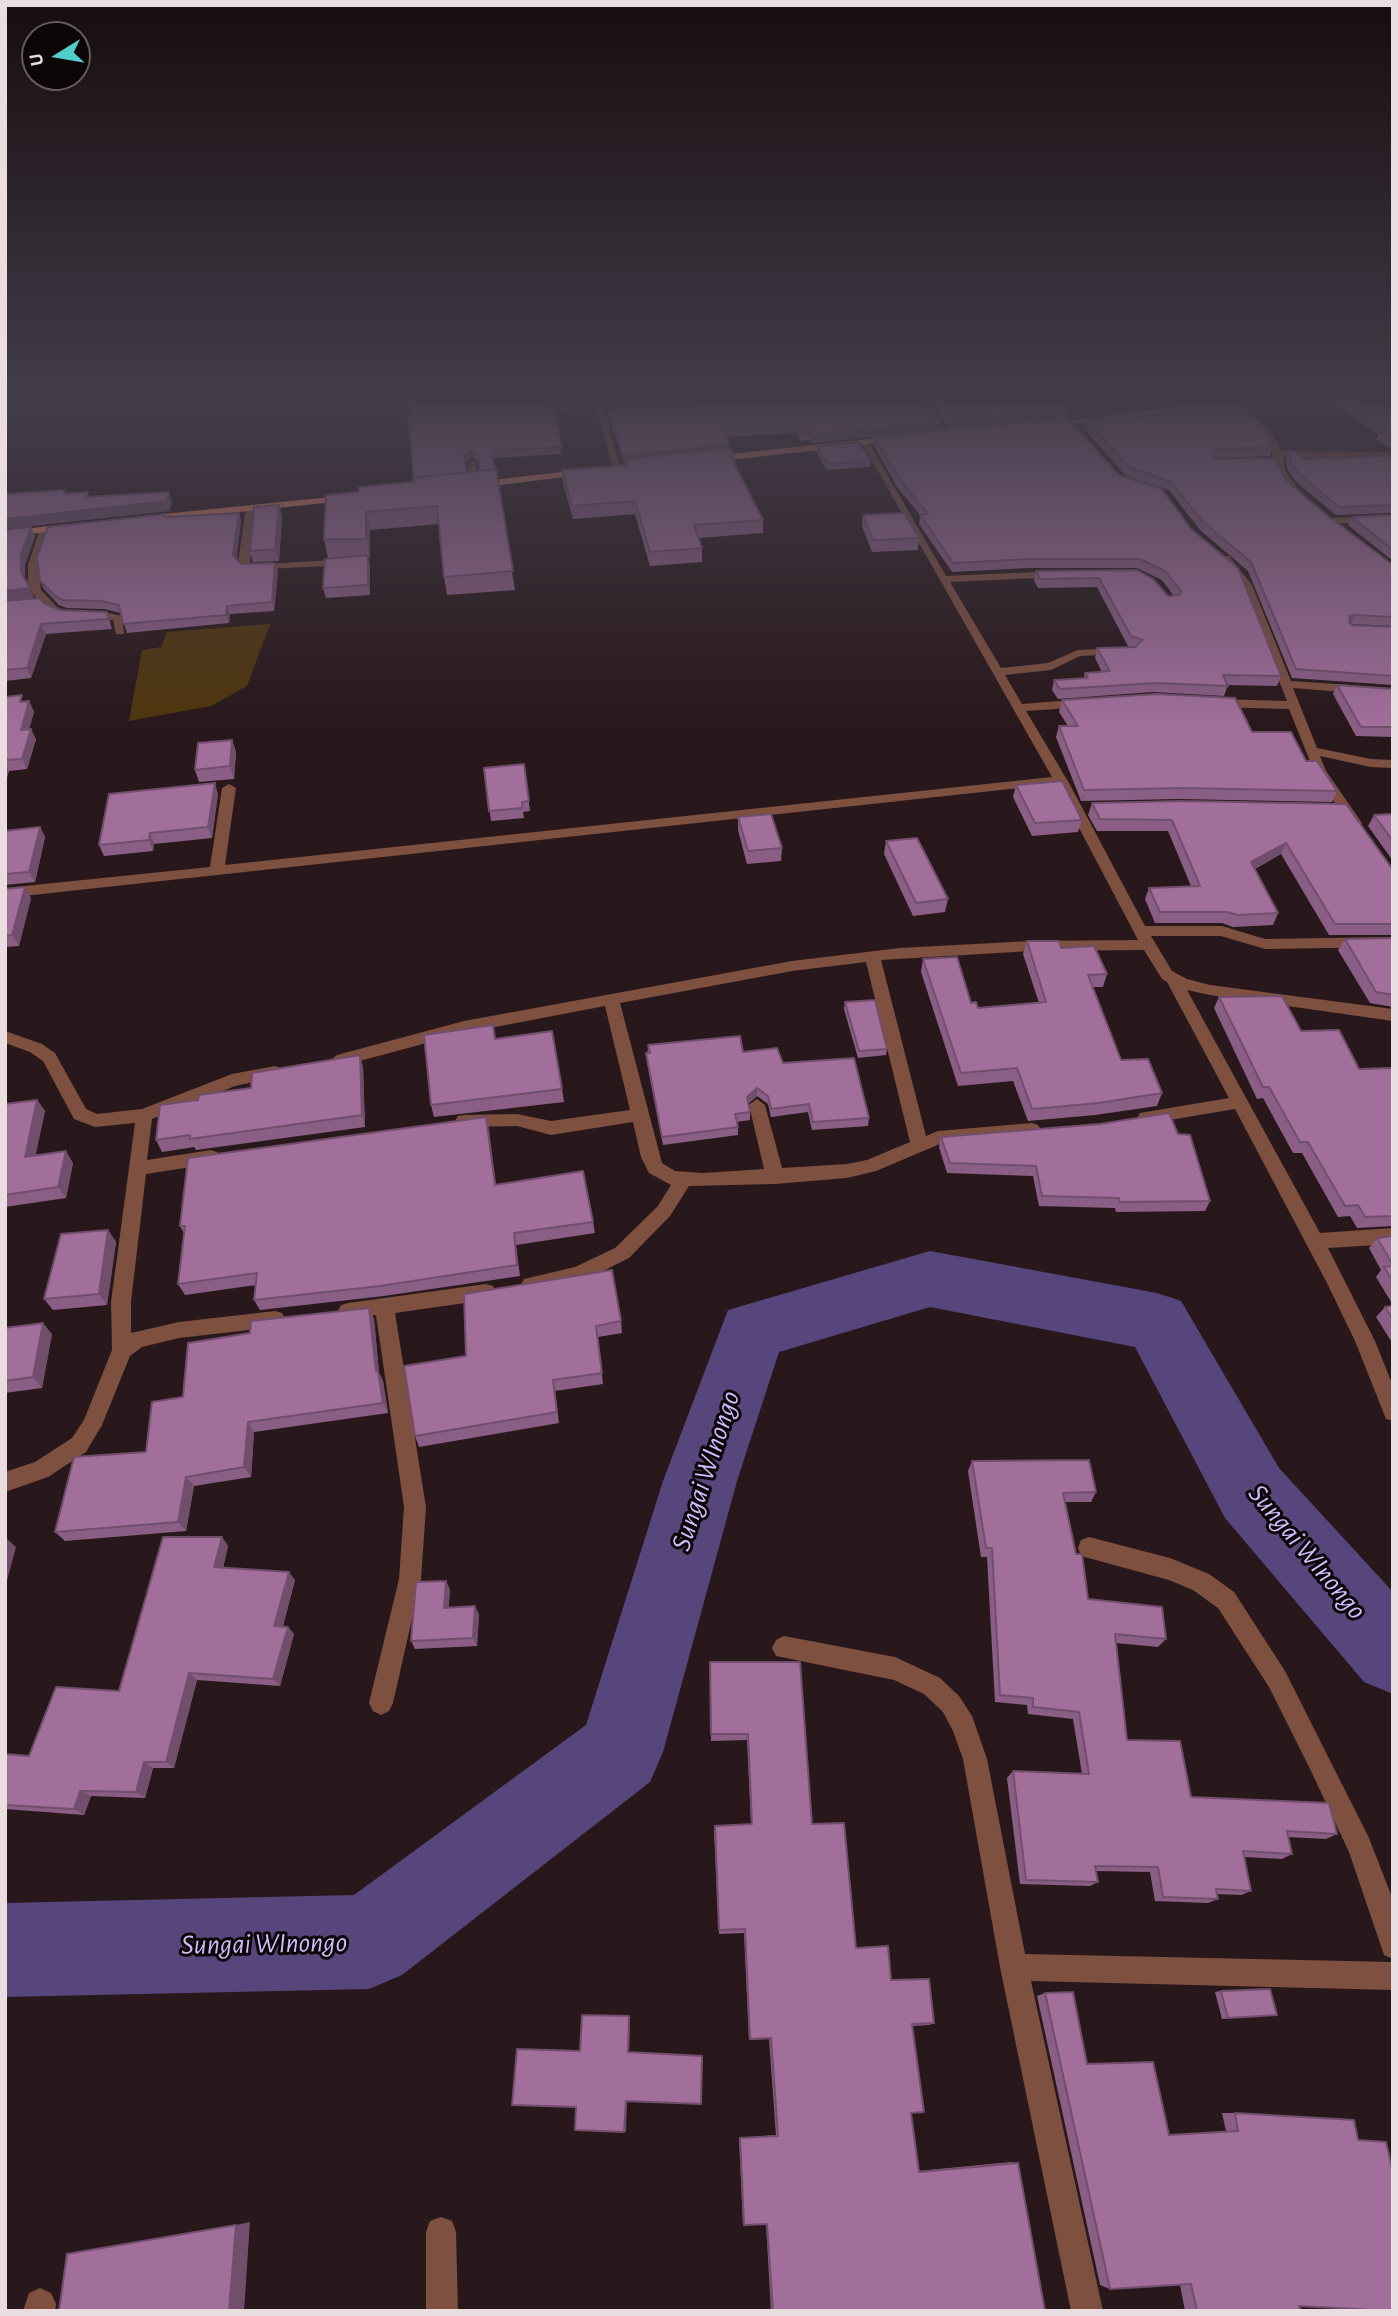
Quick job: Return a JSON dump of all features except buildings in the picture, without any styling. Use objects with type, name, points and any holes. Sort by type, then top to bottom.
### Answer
[{"type":"main road","points":[[127,521],[203,513]]},
{"type":"main road","points":[[5,534],[86,525]]},
{"type":"street","points":[[250,513],[243,562],[247,568],[366,561]]},
{"type":"street","points":[[905,513],[1060,780],[1083,808],[1144,938],[1162,970],[1174,980],[1315,1241],[1365,1341],[1393,1412]]},
{"type":"street","points":[[1320,513],[1347,533]]},
{"type":"street","points":[[1330,521],[1393,518]]},
{"type":"street","points":[[45,529],[32,574],[36,590],[45,602],[64,614],[118,618],[121,624],[120,632]]},
{"type":"street","points":[[1217,553],[1233,565],[1247,585],[1311,750],[1338,809],[1360,830]]},
{"type":"street","points":[[943,579],[1069,573]]},
{"type":"street","points":[[32,604],[45,602]]},
{"type":"street","points":[[998,671],[1051,666],[1078,653],[1132,651]]},
{"type":"street","points":[[1286,684],[1393,692]]},
{"type":"street","points":[[1019,708],[1100,702]]},
{"type":"street","points":[[1204,703],[1293,705]]},
{"type":"street","points":[[1311,750],[1371,763],[1393,764]]},
{"type":"street","points":[[5,893],[1060,780]]},
{"type":"street","points":[[217,870],[229,788]]},
{"type":"street","points":[[317,1065],[453,1030],[739,976],[872,956],[1222,931],[1265,944],[1393,942]]},
{"type":"street","points":[[872,956],[919,1144]]},
{"type":"street","points":[[1174,980],[1247,996],[1393,1015]]},
{"type":"street","points":[[612,1001],[655,1168],[663,1175],[683,1180],[815,1175],[870,1166],[919,1144],[956,1135],[1048,1129]]},
{"type":"street","points":[[5,1037],[36,1048],[49,1058],[73,1104],[87,1119],[108,1121],[144,1115],[232,1080],[295,1069]]},
{"type":"street","points":[[1132,1120],[1240,1102]]},
{"type":"street","points":[[757,1105],[775,1177]]},
{"type":"street","points":[[5,1482],[41,1470],[79,1445],[92,1425],[122,1350],[121,1302],[144,1115]]},
{"type":"street","points":[[441,1124],[496,1119],[517,1120],[551,1128],[640,1115]]},
{"type":"street","points":[[139,1168],[232,1154]]},
{"type":"street","points":[[331,1313],[536,1284],[578,1274],[622,1253],[644,1234],[664,1211],[683,1180]]},
{"type":"street","points":[[1315,1241],[1393,1236]]},
{"type":"street","points":[[381,1703],[410,1579],[415,1507],[384,1307]]},
{"type":"street","points":[[122,1350],[136,1340],[152,1334],[292,1317]]},
{"type":"street","points":[[1089,1548],[1170,1569],[1200,1582],[1226,1600],[1277,1679],[1321,1764],[1360,1847],[1385,1914],[1393,1946]]},
{"type":"street","points":[[785,1648],[895,1669],[932,1686],[951,1704],[963,1725],[975,1759],[1014,1967],[1087,2311]]},
{"type":"street","points":[[1014,1967],[1393,1976]]},
{"type":"street","points":[[441,2232],[442,2311]]},
{"type":"shaded area","points":[[270,624],[247,686],[211,706],[129,721],[142,650],[161,647],[167,632]]},
{"type":"waterway","name":"Sungai WInongo","points":[[5,1950],[369,1942],[620,1752],[700,1481],[752,1331],[930,1279],[1157,1322],[1252,1493],[1393,1653]]}]
